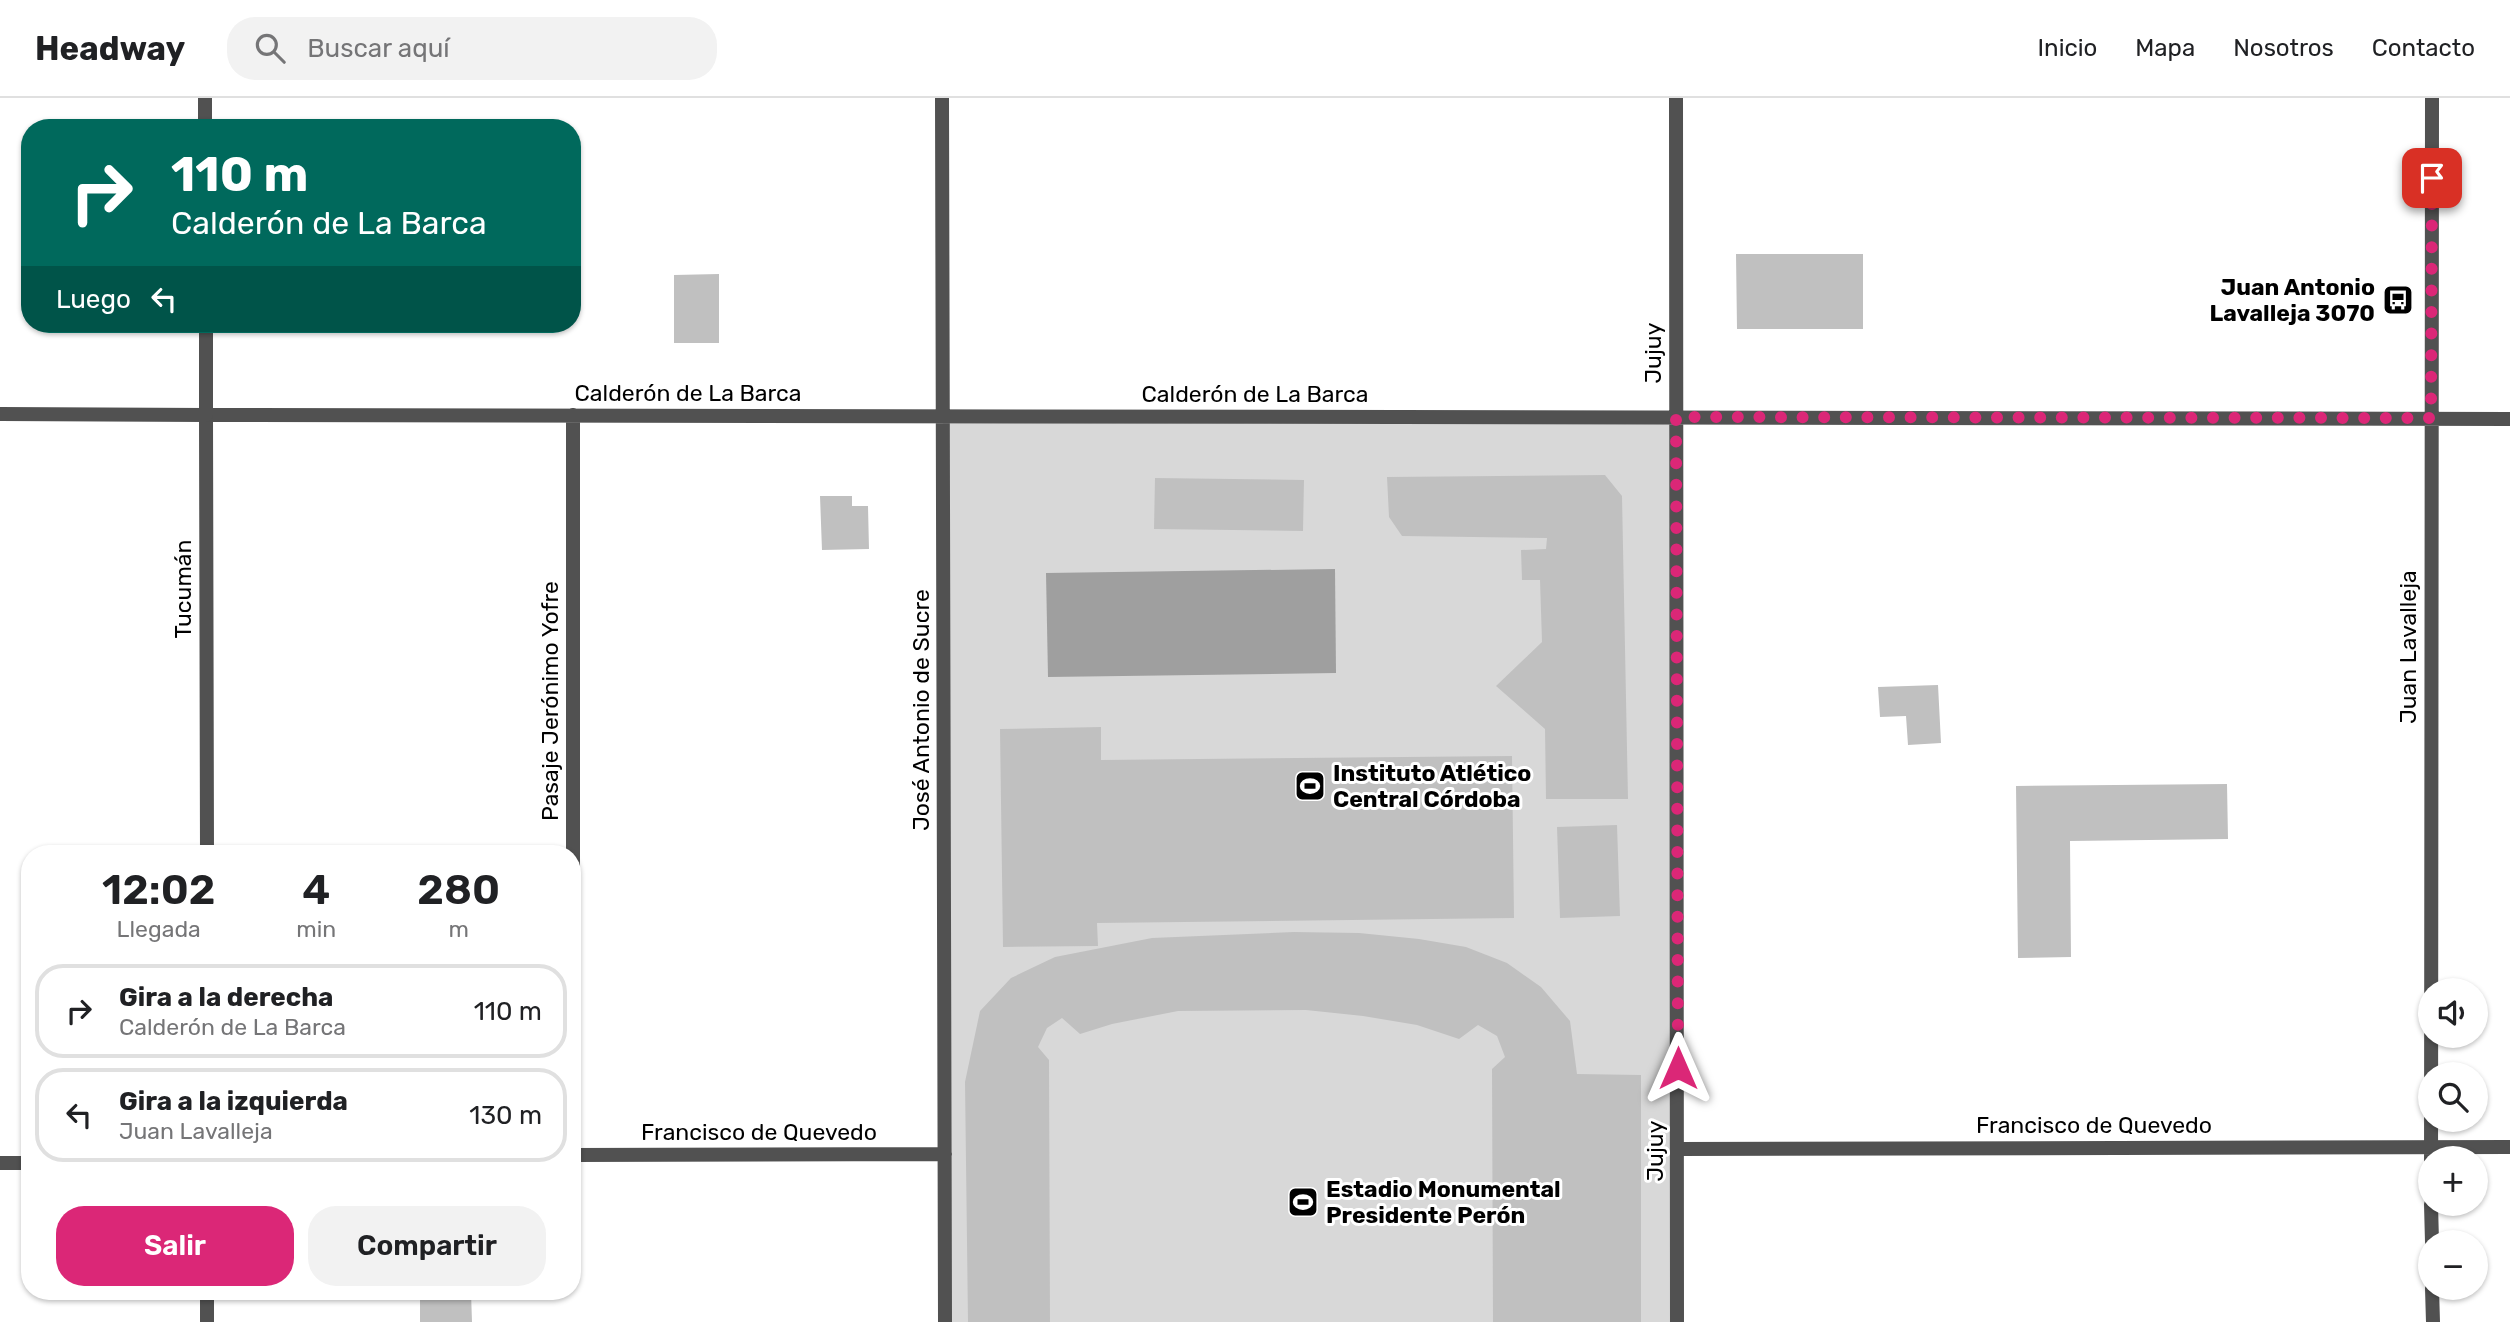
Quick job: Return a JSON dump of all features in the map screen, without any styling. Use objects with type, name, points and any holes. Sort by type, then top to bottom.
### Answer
[{"type":"street","points":[[205,98],[205,119]]},
{"type":"street","name":"José Antonio de Sucre","points":[[942,98],[946,1322]]},
{"type":"street","name":"Jujuy","points":[[1676,98],[1677,1322]]},
{"type":"street","name":"Juan Lavalleja","points":[[2430,1146],[2432,98]]},
{"type":"street","name":"Tucumán","points":[[206,333],[207,845]]},
{"type":"street","name":"Calderón de La Barca","points":[[0,415],[2510,419]]},
{"type":"street","name":"Pasaje Jerónimo Yofre","points":[[572,845],[573,415]]},
{"type":"street","name":"Francisco de Quevedo","points":[[1678,1149],[2418,1147]]},
{"type":"street","name":"Francisco de Quevedo","points":[[2488,1147],[2510,1147]]},
{"type":"street","name":"Francisco de Quevedo","points":[[581,1155],[945,1154]]},
{"type":"street","points":[[0,1163],[21,1163]]},
{"type":"street","points":[[207,1300],[207,1322]]},
{"type":"street","points":[[2432,1300],[2433,1322]]},
{"type":"shaded area","name":"Instituto Atlético Central Córdoba","points":[[943,416],[1676,417],[1676,1322],[945,1322]]},
{"type":"shaded area","points":[[1335,569],[1336,673],[1048,677],[1046,573]]},
{"type":"building","points":[[1736,254],[1863,254],[1863,329],[1737,329]]},
{"type":"building","points":[[719,274],[719,343],[674,343],[674,275]]},
{"type":"building","points":[[1605,475],[1622,496],[1628,799],[1546,799],[1545,729],[1496,686],[1542,642],[1540,580],[1522,580],[1521,550],[1546,549],[1547,538],[1402,536],[1389,517],[1387,477]]},
{"type":"building","points":[[1155,478],[1304,480],[1303,531],[1154,529]]},
{"type":"building","points":[[820,496],[852,496],[852,506],[868,506],[869,549],[822,550]]},
{"type":"building","points":[[1938,685],[1941,743],[1908,745],[1906,716],[1880,717],[1878,687]]},
{"type":"building","points":[[1101,727],[1101,760],[1512,756],[1514,918],[1097,923],[1098,946],[1003,947],[1000,729]]},
{"type":"building","points":[[2227,784],[2228,839],[2070,841],[2071,957],[2018,958],[2016,786]]},
{"type":"building","points":[[1617,825],[1620,916],[1560,918],[1557,827]]},
{"type":"building","points":[[1294,932],[1359,933],[1419,939],[1466,947],[1507,963],[1541,987],[1570,1021],[1577,1074],[1641,1075],[1641,1322],[1493,1322],[1492,1069],[1505,1057],[1497,1036],[1478,1025],[1459,1039],[1417,1025],[1306,1010],[1178,1011],[1112,1024],[1080,1034],[1062,1018],[1047,1028],[1038,1047],[1049,1060],[1050,1322],[968,1322],[965,1082],[980,1011],[1011,978],[1055,957],[1152,938]]},
{"type":"building","points":[[420,1300],[471,1300],[472,1322],[420,1322]]},
{"type":"place","name":"Juan Antonio Lavalleja 3070","points":[[2398,300]]},
{"type":"place","name":"Instituto Atlético Central Córdoba","points":[[1310,786]]},
{"type":"place","name":"Estadio Monumental Presidente Perón","points":[[1303,1202]]},
{"type":"route","points":[[1678,1068],[1676,417],[2431,418],[2432,178]]}]
